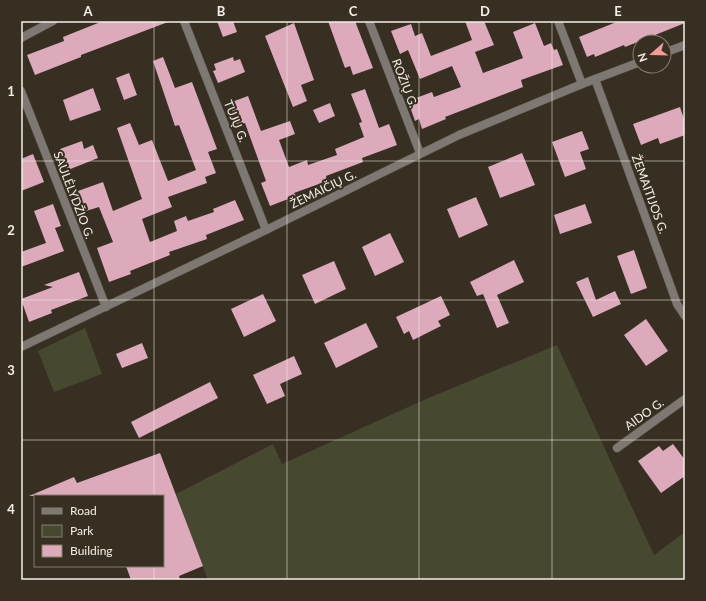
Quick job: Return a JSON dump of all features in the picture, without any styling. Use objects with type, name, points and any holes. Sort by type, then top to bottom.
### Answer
[{"type":"street","points":[[21,38],[54,21]]},
{"type":"street","name":"TUJŲ G.","points":[[184,21],[266,230]]},
{"type":"street","name":"ROŽIŲ G.","points":[[369,21],[420,153]]},
{"type":"street","points":[[558,21],[582,84]]},
{"type":"street","points":[[672,50],[685,45]]},
{"type":"street","name":"ŽEMAIČIŲ G.","points":[[21,347],[266,230],[420,153],[582,84],[632,65]]},
{"type":"street","name":"ŽEMAITIJOS G.","points":[[595,79],[672,290],[685,316]]},
{"type":"street","name":"SAULĖLYDŽIO G.","points":[[21,91],[106,307]]},
{"type":"street","name":"AIDO G.","points":[[617,448],[685,399]]},
{"type":"green space","points":[[85,328],[102,374],[54,392],[38,351]]},
{"type":"green space","points":[[557,345],[654,555],[685,532],[685,580],[208,580],[176,494],[273,444],[282,464],[426,399]]},
{"type":"building","points":[[103,21],[168,22],[81,55],[81,57],[35,75],[27,55],[64,41],[63,37]]},
{"type":"building","points":[[217,21],[233,21],[237,32],[223,37]]},
{"type":"building","points":[[328,21],[355,21],[373,68],[353,75],[350,66],[345,68]]},
{"type":"building","points":[[465,21],[484,21],[494,45],[475,52],[483,73],[523,58],[513,32],[535,23],[544,46],[551,43],[554,50],[557,49],[563,65],[521,80],[523,87],[445,117],[446,119],[422,129],[419,119],[415,121],[409,104],[418,100],[416,98],[432,92],[434,97],[461,87],[452,66],[420,79],[408,50],[400,54],[391,31],[411,24],[415,36],[422,33],[431,56],[472,40]]},
{"type":"building","points":[[619,21],[685,21],[685,23],[658,34],[632,34],[632,44],[625,47],[624,45],[595,57],[594,54],[587,57],[579,37]]},
{"type":"building","points":[[294,23],[314,80],[301,85],[307,101],[293,107],[265,36]]},
{"type":"building","points":[[163,57],[175,88],[192,82],[217,149],[208,152],[216,173],[205,177],[207,183],[168,197],[172,207],[142,219],[150,242],[177,231],[174,221],[186,216],[188,221],[214,212],[213,209],[235,200],[244,220],[206,235],[207,239],[169,252],[170,255],[130,271],[131,274],[109,282],[97,248],[113,242],[99,207],[86,211],[78,191],[103,182],[113,211],[142,199],[117,128],[130,123],[139,145],[152,140],[168,181],[196,170],[179,125],[175,126],[153,61]]},
{"type":"building","points":[[233,57],[234,61],[240,59],[245,72],[218,83],[213,71],[216,70],[214,64]]},
{"type":"building","points":[[129,73],[137,95],[124,100],[116,78]]},
{"type":"building","points":[[93,88],[101,110],[70,121],[63,100]]},
{"type":"building","points":[[365,89],[379,128],[389,124],[397,145],[362,158],[363,162],[326,176],[327,181],[294,193],[296,196],[270,206],[261,183],[266,181],[245,123],[237,126],[229,103],[248,96],[261,131],[290,121],[295,134],[279,140],[289,167],[307,160],[308,165],[337,155],[335,149],[364,137],[359,123],[362,122],[351,94]]},
{"type":"building","points":[[330,103],[335,116],[319,123],[313,110]]},
{"type":"building","points":[[680,107],[685,122],[685,135],[660,144],[658,138],[641,145],[633,124]]},
{"type":"building","points":[[582,131],[589,149],[580,152],[586,169],[565,177],[552,142]]},
{"type":"building","points":[[82,141],[84,149],[93,145],[98,158],[68,170],[60,149]]},
{"type":"building","points":[[522,153],[535,185],[500,198],[488,167]]},
{"type":"building","points":[[33,154],[44,182],[21,191],[21,159]]},
{"type":"building","points":[[476,197],[488,225],[459,238],[447,209]]},
{"type":"building","points":[[53,204],[61,226],[55,228],[64,251],[21,267],[21,252],[46,243],[34,211]]},
{"type":"building","points":[[585,204],[592,223],[560,234],[554,215]]},
{"type":"building","points":[[390,233],[404,262],[375,276],[362,247]]},
{"type":"building","points":[[634,250],[647,288],[631,294],[617,256]]},
{"type":"building","points":[[514,260],[524,282],[497,295],[509,323],[497,328],[483,294],[477,296],[470,282]]},
{"type":"building","points":[[334,261],[346,289],[315,304],[302,275]]},
{"type":"building","points":[[79,272],[88,296],[51,310],[52,313],[29,322],[21,299],[53,287],[44,285]]},
{"type":"building","points":[[588,277],[596,300],[615,291],[621,304],[593,317],[576,282]]},
{"type":"building","points":[[263,294],[276,321],[244,337],[231,309]]},
{"type":"building","points":[[441,296],[450,315],[438,321],[441,326],[413,340],[409,331],[404,334],[396,317]]},
{"type":"building","points":[[646,319],[668,351],[646,366],[624,335]]},
{"type":"building","points":[[366,323],[378,347],[336,368],[324,343]]},
{"type":"building","points":[[142,343],[148,358],[122,368],[116,354]]},
{"type":"building","points":[[294,356],[302,374],[280,384],[285,396],[267,404],[253,375]]},
{"type":"building","points":[[210,382],[218,398],[139,438],[131,422]]},
{"type":"building","points":[[673,444],[685,460],[685,476],[661,493],[638,461],[659,446],[663,451]]},
{"type":"building","points":[[160,453],[203,566],[179,576],[180,580],[131,580],[126,567],[164,567],[164,495],[29,496],[74,477],[77,483]]}]
